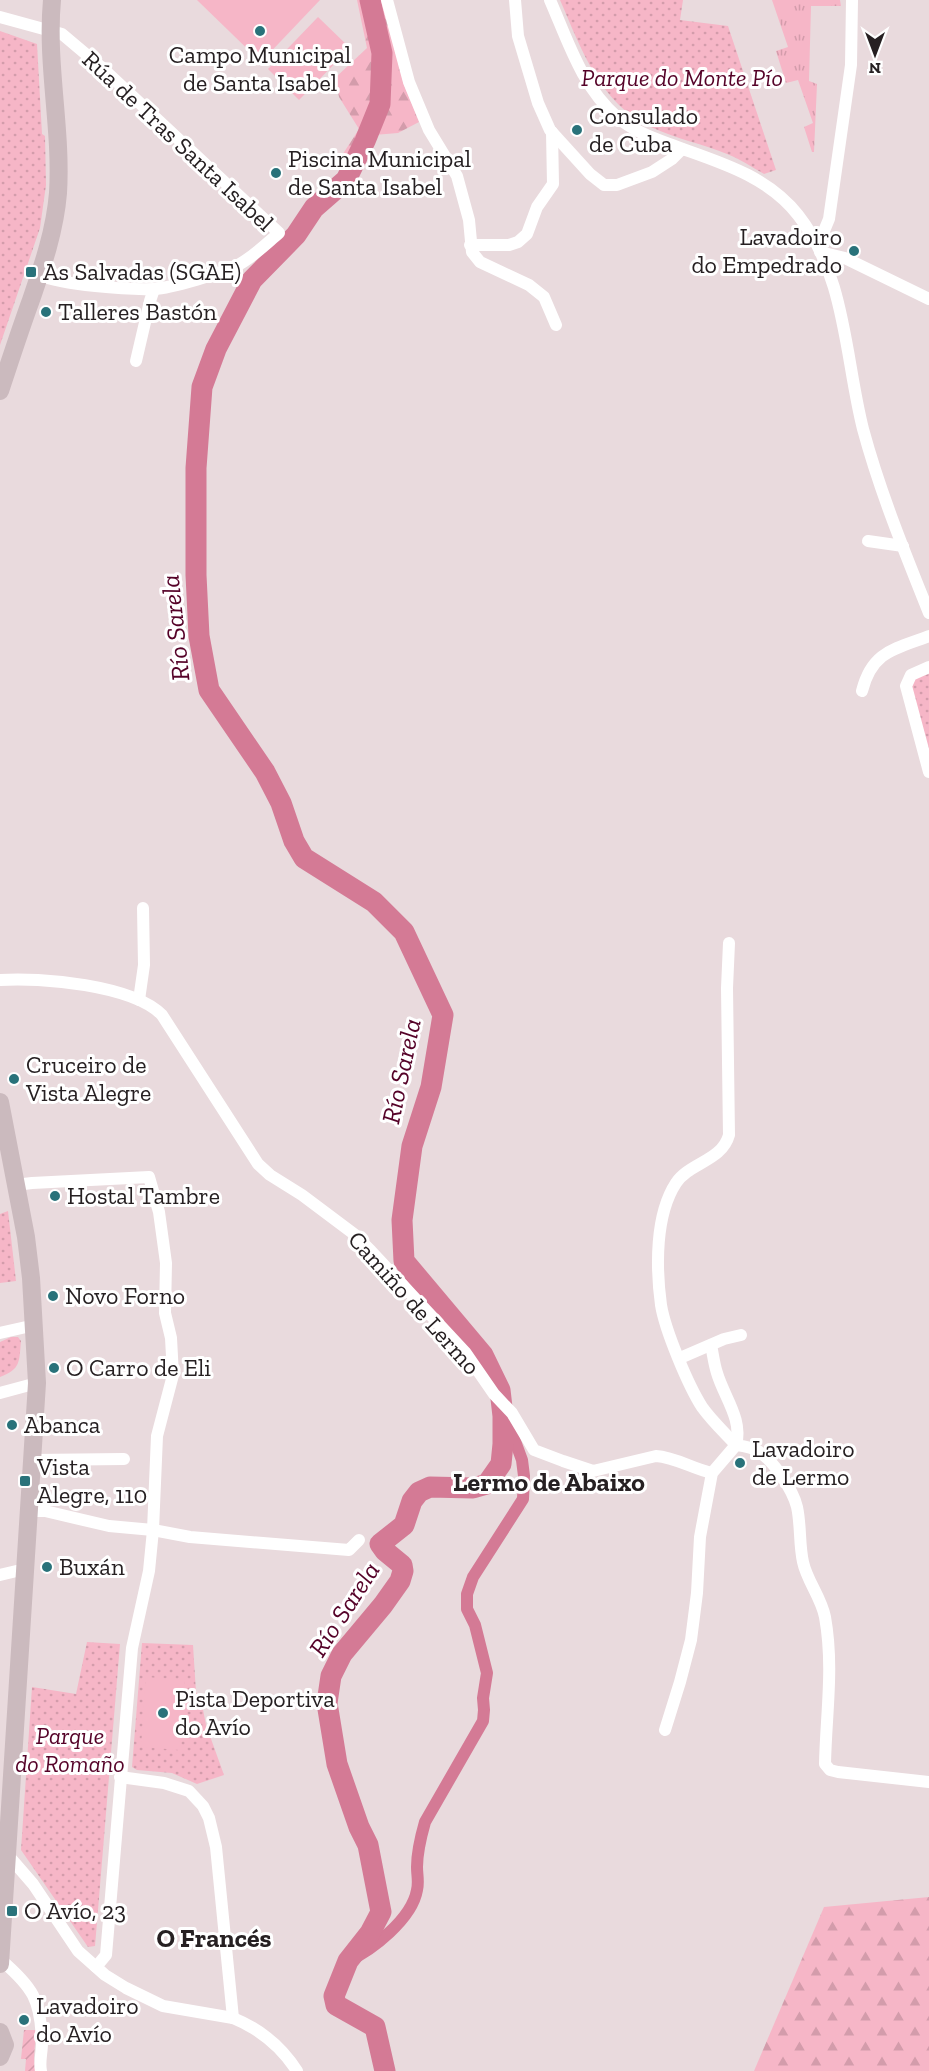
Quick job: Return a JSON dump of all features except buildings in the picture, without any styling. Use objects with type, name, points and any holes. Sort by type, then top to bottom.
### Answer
[{"type":"main road","points":[[0,391],[39,275],[53,226],[58,191],[52,0]]},
{"type":"main road","points":[[0,1102],[2,1124],[26,1237],[35,1325],[37,1383],[0,1964]]},
{"type":"main road","points":[[0,2032],[5,2045],[0,2057]]},
{"type":"street","points":[[387,0],[409,82],[429,130],[458,176],[469,219],[470,245],[474,256],[480,262],[529,285],[544,297],[556,325]]},
{"type":"street","points":[[515,0],[518,36],[538,103],[552,132],[600,183],[610,186],[652,172],[672,159],[682,149]]},
{"type":"street","points":[[550,0],[584,76],[603,103],[616,116],[637,130],[726,164],[755,178],[783,198],[804,223],[820,252],[835,289],[870,454],[929,613]]},
{"type":"street","points":[[813,239],[824,231],[829,219],[851,65],[852,0]]},
{"type":"street","points":[[0,17],[52,39]]},
{"type":"street","name":"Rúa de Tras Santa Isabel","points":[[52,39],[62,34],[100,66],[279,233],[239,264],[223,271],[154,289]]},
{"type":"street","points":[[470,245],[509,245],[518,242],[527,234],[537,207],[553,184],[552,132]]},
{"type":"street","points":[[820,252],[846,258],[929,299]]},
{"type":"street","points":[[39,275],[53,280],[111,287],[154,289],[136,360]]},
{"type":"street","points":[[868,541],[903,546]]},
{"type":"street","points":[[862,691],[881,656],[929,636]]},
{"type":"street","points":[[929,667],[911,675],[906,686],[929,772]]},
{"type":"street","points":[[139,1000],[144,966],[143,908]]},
{"type":"street","points":[[729,943],[729,1135],[723,1148],[677,1181],[666,1205],[658,1251],[662,1306],[671,1338],[702,1405],[719,1429],[736,1445],[759,1451],[771,1463],[787,1484],[796,1504],[803,1564],[821,1601],[830,1649],[831,1682],[825,1764],[830,1770],[838,1772],[929,1782]]},
{"type":"street","name":"Camiño de Lermo","points":[[0,980],[59,981],[115,992],[153,1006],[162,1015],[258,1164],[270,1175],[302,1195],[354,1234],[372,1251],[465,1352],[494,1394],[512,1413],[534,1450],[584,1469],[605,1469],[647,1456],[666,1456],[697,1470],[712,1473]]},
{"type":"street","points":[[96,1967],[106,1955],[132,1648],[149,1571],[157,1436],[173,1375],[171,1338],[165,1313],[166,1263],[159,1212],[143,1164]]},
{"type":"street","points":[[15,1185],[149,1177]]},
{"type":"street","points":[[0,1333],[35,1325]]},
{"type":"street","points":[[680,1358],[724,1339],[741,1335]]},
{"type":"street","points":[[665,1730],[691,1640],[698,1593],[700,1537],[712,1473],[736,1445],[738,1430],[732,1407],[717,1372],[711,1345]]},
{"type":"street","points":[[0,1393],[37,1383]]},
{"type":"street","points":[[33,1460],[124,1459]]},
{"type":"street","points":[[29,1511],[45,1511],[109,1526],[153,1530],[190,1537],[348,1550],[359,1540]]},
{"type":"street","points":[[0,1575],[26,1569]]},
{"type":"street","points":[[120,1777],[164,1783],[189,1791],[203,1806],[209,1818],[216,1847],[232,2018]]},
{"type":"street","points":[[7,1854],[33,1884],[78,1951],[96,1967],[126,1989],[163,2006],[232,2018],[270,2039],[297,2071]]},
{"type":"street","points":[[0,1959],[11,1968],[37,2002],[42,2037],[41,2071]]},
{"type":"green space","name":"Campo Municipal de Santa Isabel","points":[[197,0],[320,0],[261,62]]},
{"type":"green space","points":[[357,0],[382,0],[404,85],[419,122],[398,133],[374,135],[346,171],[339,160],[359,129],[339,97],[335,78],[367,48]]},
{"type":"green space","name":"Parque do Monte Pío","points":[[560,0],[683,0],[680,20],[728,26],[776,170],[764,174],[732,156],[662,132],[635,118],[619,105],[594,73]]},
{"type":"green space","points":[[772,0],[840,0],[841,6],[811,6],[809,81],[817,84],[814,152],[812,152],[804,127],[813,123],[798,80],[786,83],[776,51],[788,47]]},
{"type":"green space","points":[[318,17],[350,48],[299,100],[268,69]]},
{"type":"green space","points":[[0,31],[37,44],[42,134],[45,136],[46,185],[40,228],[0,345]]},
{"type":"green space","points":[[929,674],[929,764],[910,684],[916,677]]},
{"type":"green space","points":[[8,1211],[16,1281],[0,1283],[0,1214]]},
{"type":"green space","points":[[11,1337],[18,1337],[21,1341],[18,1364],[12,1371],[0,1377],[0,1342]]},
{"type":"green space","name":"Parque do Romaño","points":[[87,1642],[120,1644],[95,1946],[88,1947],[21,1850],[32,1687],[76,1694]]},
{"type":"green space","name":"Parque do Romaño","points":[[142,1643],[193,1645],[196,1692],[201,1699],[206,1725],[224,1775],[197,1784],[172,1773],[137,1770],[132,1767]]},
{"type":"green space","name":"Pista Deportiva do Avío","points":[[146,1677],[185,1680],[179,1750],[141,1747]]},
{"type":"green space","points":[[929,1897],[929,2071],[754,2071],[824,1907]]},
{"type":"green space","points":[[24,2030],[36,2030],[35,2071],[25,2071],[26,2059],[21,2059]]},
{"type":"waterway","name":"Río Sarela","points":[[370,0],[382,53],[380,104],[365,141],[346,180],[314,208],[296,235],[252,280],[216,349],[202,387],[196,468],[196,575],[199,636],[209,690],[265,772],[281,803],[294,841],[304,858],[374,902],[404,932],[443,1015],[431,1087],[412,1146],[402,1220],[404,1261],[483,1355],[500,1390],[503,1416],[501,1464],[487,1484],[473,1488],[430,1487],[419,1492],[412,1501],[404,1525],[380,1544],[402,1565],[400,1581],[342,1654],[331,1676],[327,1703],[337,1764],[359,1827],[368,1845],[381,1912],[370,1933],[348,1961],[334,1996],[336,2005],[375,2027],[385,2071]]},
{"type":"waterway","points":[[348,1961],[390,1932],[414,1901],[418,1884],[418,1856],[425,1822],[483,1721],[483,1698],[487,1673],[475,1625],[467,1609],[467,1594],[473,1577],[523,1499],[522,1460],[508,1422],[503,1416]]},
{"type":"place","name":"Campo Municipal de Santa Isabel","points":[[260,31]]},
{"type":"place","name":"Consulado de Cuba","points":[[577,130]]},
{"type":"place","name":"Piscina Municipal de Santa Isabel","points":[[276,173]]},
{"type":"place","name":"Lavadoiro do Empedrado","points":[[854,251]]},
{"type":"place","name":"As Salvadas (SGAE)","points":[[31,272]]},
{"type":"place","name":"Talleres Bastón","points":[[46,312]]},
{"type":"place","name":"Cruceiro de Vista Alegre","points":[[14,1079]]},
{"type":"place","name":"Hostal Tambre","points":[[55,1196]]},
{"type":"place","name":"Novo Forno","points":[[53,1296]]},
{"type":"place","name":"O Carro de Eli","points":[[54,1368]]},
{"type":"place","name":"Abanca","points":[[12,1425]]},
{"type":"place","name":"Lavadoiro de Lermo","points":[[740,1463]]},
{"type":"place","name":"Vista Alegre, 110","points":[[25,1481]]},
{"type":"place","name":"Buxán","points":[[47,1567]]},
{"type":"place","name":"Pista Deportiva do Avío","points":[[163,1713]]},
{"type":"place","name":"O Avío, 23","points":[[12,1911]]},
{"type":"place","name":"Lavadoiro do Avío","points":[[24,2020]]},
{"type":"district","name":"Lermo de Abaixo","points":[[549,1482]]},
{"type":"district","name":"O Francés","points":[[214,1938]]}]
